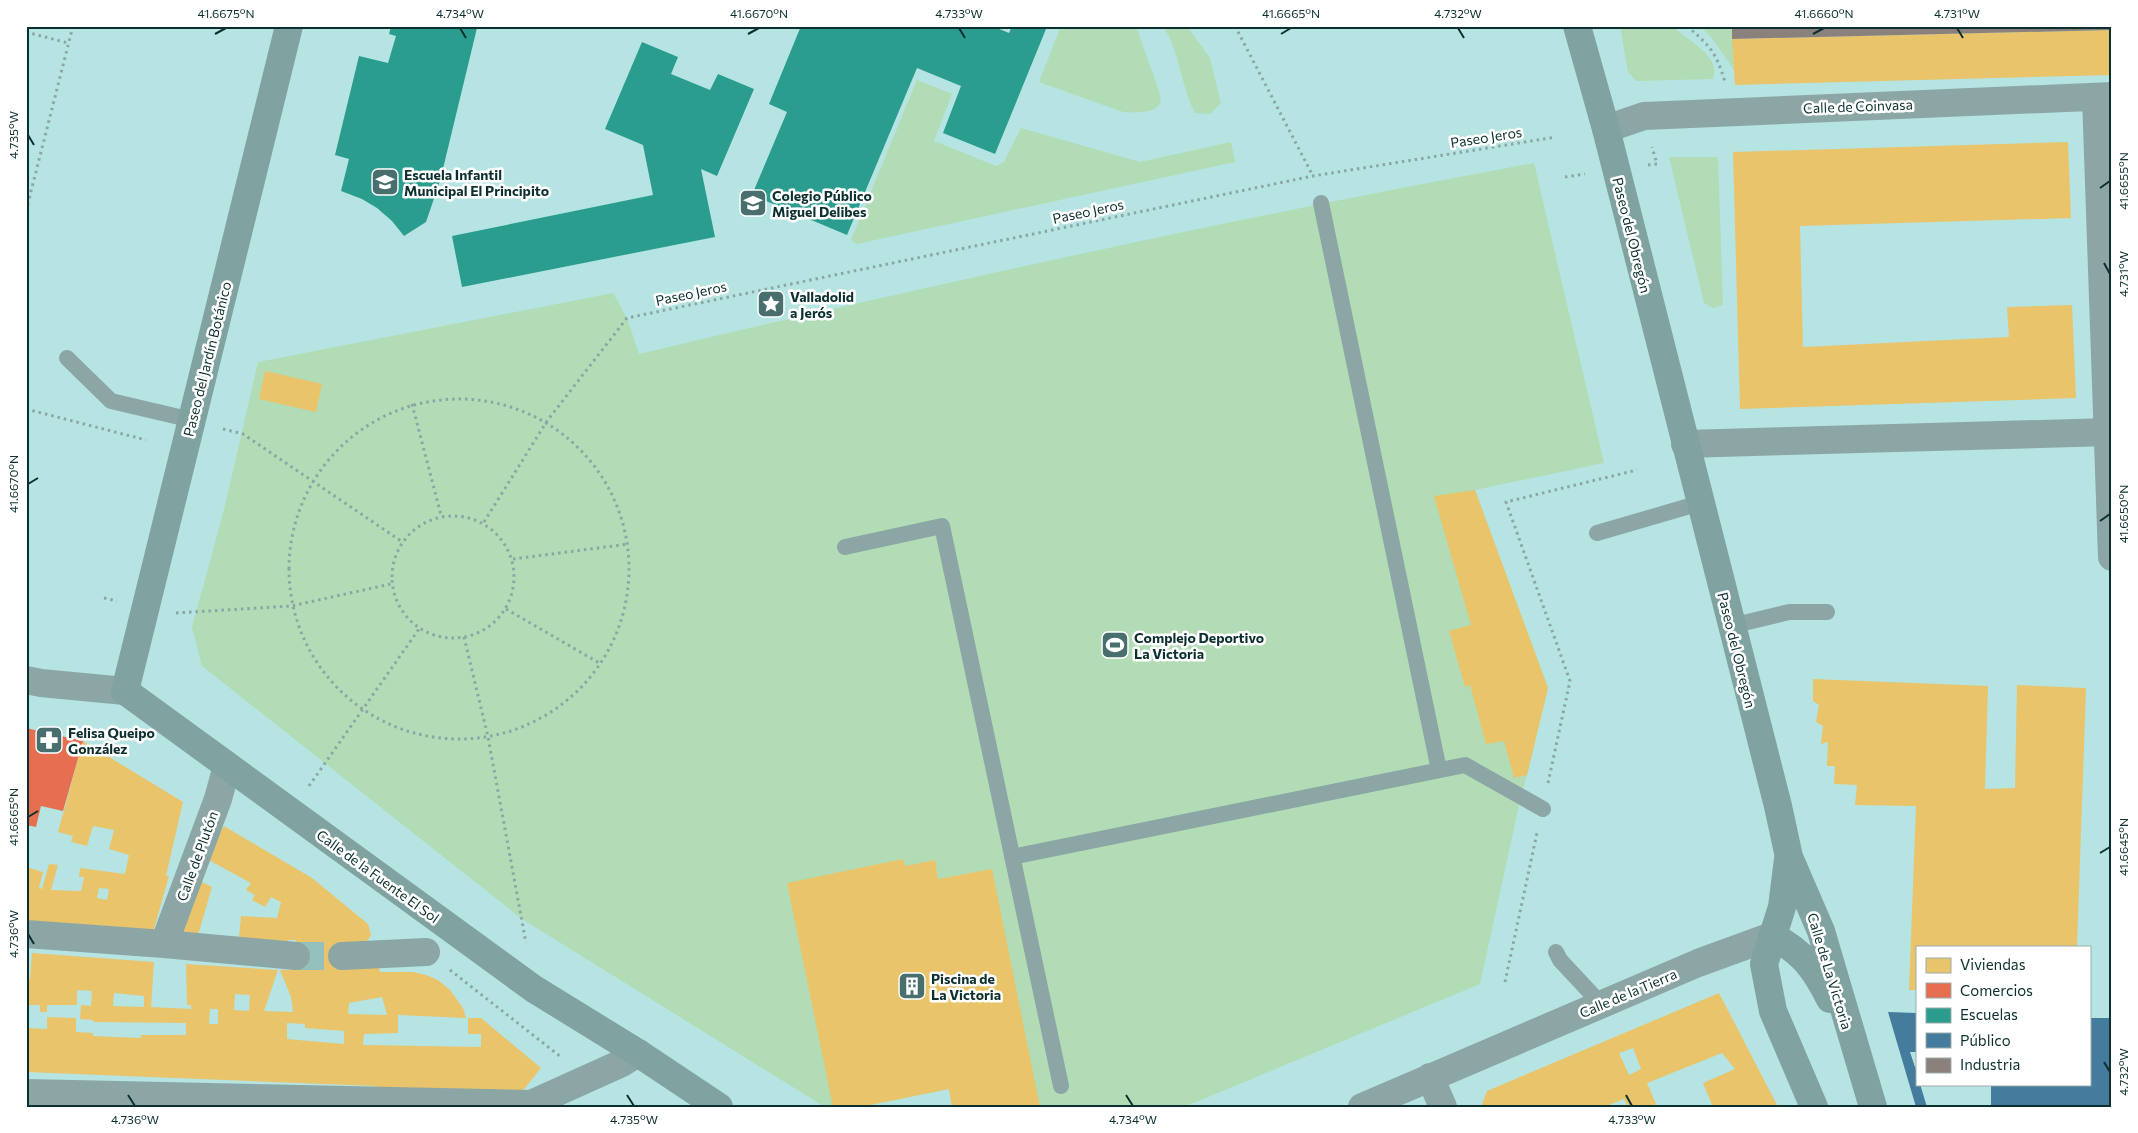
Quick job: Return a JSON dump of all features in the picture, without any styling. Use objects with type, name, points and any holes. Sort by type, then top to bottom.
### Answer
[{"type":"street","name":"Paseo del Jardín Botánico","points":[[125,692],[289,26]]},
{"type":"street","name":"Paseo del Obregón","points":[[1576,26],[1606,129],[1778,806],[1789,858]]},
{"type":"street","name":"Calle de Coinvasa","points":[[1606,129],[1644,116],[2104,96]]},
{"type":"street","points":[[2104,96],[2112,557]]},
{"type":"street","points":[[1685,444],[2109,432]]},
{"type":"street","name":"Calle de la Fuente El Sol","points":[[26,680],[125,692],[534,989],[638,1053],[719,1107]]},
{"type":"street","name":"Calle de Plutón","points":[[164,944],[218,799],[227,766]]},
{"type":"street","points":[[1789,858],[1782,907],[1764,964],[1774,1011],[1814,1107]]},
{"type":"street","name":"Calle de La Victoria","points":[[1789,858],[1821,931],[1873,1107]]},
{"type":"street","points":[[26,934],[296,956]]},
{"type":"street","points":[[1772,936],[1792,946],[1817,973],[1852,1040]]},
{"type":"street","name":"Calle de la Tierra","points":[[1362,1107],[1698,963],[1772,936]]},
{"type":"street","points":[[342,956],[426,952]]},
{"type":"street","points":[[26,1093],[531,1104],[622,1063],[638,1053]]},
{"type":"street","points":[[1430,1077],[1443,1107]]},
{"type":"lane","points":[[1321,203],[1439,770]]},
{"type":"lane","points":[[67,358],[111,401],[192,420]]},
{"type":"lane","points":[[1597,533],[1700,503]]},
{"type":"lane","points":[[845,547],[942,526],[1061,1086]]},
{"type":"lane","points":[[1731,626],[1789,612],[1827,612]]},
{"type":"lane","points":[[1012,856],[1466,765],[1543,809]]},
{"type":"lane","points":[[1556,952],[1560,960],[1602,1004]]},
{"type":"path","points":[[26,211],[72,26]]},
{"type":"path","points":[[1235,26],[1313,176]]},
{"type":"path","points":[[1687,26],[1710,46],[1719,61],[1725,82]]},
{"type":"path","points":[[26,32],[68,43]]},
{"type":"path","name":"Paseo Jeros","points":[[547,421],[627,318],[1313,176],[1556,137]]},
{"type":"path","points":[[458,398],[504,403],[547,421],[586,453],[614,496],[629,544],[626,607],[601,664],[570,699],[532,724],[488,737],[444,739],[400,730],[361,710],[330,682],[306,646],[291,606],[288,563],[295,520],[312,481],[355,433],[412,404],[458,398]]},
{"type":"path","points":[[412,404],[441,515]]},
{"type":"path","points":[[26,410],[146,440]]},
{"type":"path","points":[[484,522],[547,421]]},
{"type":"path","points":[[243,434],[401,541]]},
{"type":"path","points":[[1505,982],[1570,681],[1506,502],[1637,470]]},
{"type":"path","points":[[441,515],[484,522],[502,538],[513,559],[515,585],[506,608],[489,628],[464,637],[442,638],[419,630],[400,610],[391,584],[401,541],[418,524],[441,515]]},
{"type":"path","points":[[513,559],[629,544]]},
{"type":"path","points":[[171,613],[291,606],[391,584]]},
{"type":"path","points":[[113,610],[118,591]]},
{"type":"path","points":[[506,608],[601,664]]},
{"type":"path","points":[[325,764],[361,710],[419,630]]},
{"type":"path","points":[[464,637],[488,737],[522,919]]},
{"type":"green space","points":[[1061,26],[1136,26],[1160,94],[1158,105],[1149,111],[1123,112],[1039,82]]},
{"type":"green space","points":[[1163,26],[1187,26],[1210,58],[1221,103],[1210,114],[1195,113],[1186,92],[1169,36]]},
{"type":"green space","points":[[1620,26],[1672,26],[1696,45],[1712,61],[1714,67],[1713,79],[1636,81],[1628,72]]},
{"type":"green space","points":[[1700,26],[1732,26],[1734,70],[1711,37]]},
{"type":"green space","points":[[917,80],[952,94],[934,141],[996,166],[1004,162],[1021,128],[1140,162],[1231,142],[1235,162],[857,244],[851,240]]},
{"type":"green space","points":[[1669,157],[1718,157],[1723,305],[1713,308],[1704,303]]},
{"type":"green space","name":"Complejo Deportivo La Victoria","points":[[1534,163],[1604,463],[1475,490],[1548,688],[1521,796],[1480,984],[1184,1107],[952,1107],[949,1089],[860,1107],[825,1107],[522,919],[202,666],[192,627],[224,510],[258,362],[613,293],[627,318],[639,354],[862,302],[1197,229]]},
{"type":"building: Viviendas","points":[[2112,30],[2112,75],[1735,85],[1732,39]]},
{"type":"building: Viviendas","points":[[2068,142],[2071,218],[1800,226],[1803,347],[2009,337],[2007,307],[2072,305],[2076,398],[1740,409],[1733,152]]},
{"type":"building: Viviendas","points":[[265,371],[322,384],[316,412],[259,399]]},
{"type":"building: Viviendas","points":[[1475,490],[1548,688],[1527,775],[1514,778],[1504,741],[1486,744],[1470,685],[1465,687],[1449,631],[1471,625],[1434,496]]},
{"type":"building: Viviendas","points":[[1813,679],[1988,686],[1985,789],[2015,788],[2017,685],[2086,688],[2077,946],[1916,946],[1916,990],[1909,990],[1916,806],[1855,805],[1857,785],[1834,784],[1835,766],[1827,766],[1828,742],[1821,744],[1823,726],[1816,722],[1819,705],[1813,701]]},
{"type":"building: Viviendas","points":[[83,741],[183,802],[166,876],[169,876],[153,932],[26,924],[26,867],[43,872],[39,888],[42,889],[49,864],[58,865],[51,890],[81,891],[84,877],[79,877],[80,868],[125,874],[129,855],[109,849],[114,830],[93,826],[87,846],[71,842],[73,836],[58,832]],"holes":[[[99,888],[109,889],[107,900],[97,898]]]},
{"type":"building: Viviendas","points":[[224,826],[312,878],[368,924],[371,935],[368,940],[342,956],[341,970],[378,964],[380,972],[413,972],[426,975],[438,980],[450,990],[463,1008],[466,1018],[398,1015],[398,1033],[364,1034],[363,1045],[481,1047],[481,1034],[468,1034],[468,1018],[481,1018],[541,1068],[521,1093],[375,1091],[375,1086],[26,1072],[26,1028],[47,1029],[47,1017],[76,1018],[76,1032],[93,1033],[93,1036],[141,1038],[141,1035],[186,1035],[186,1023],[93,1022],[93,1020],[80,1019],[81,1005],[91,1006],[92,991],[77,990],[77,1005],[47,1005],[47,1012],[40,1012],[40,1005],[26,1005],[26,979],[30,979],[32,953],[154,962],[151,1007],[191,1009],[191,1005],[187,1005],[186,964],[278,970],[264,1011],[293,1012],[291,997],[280,970],[290,970],[290,966],[296,956],[296,940],[288,940],[288,942],[239,938],[241,916],[277,918],[281,902],[271,897],[265,907],[252,900],[255,895],[246,890],[251,883],[205,858]],"holes":[[[114,993],[144,996],[144,1007],[113,1006]],[[235,994],[250,995],[249,1011],[234,1010]],[[382,997],[387,1015],[348,1014],[349,1003]],[[210,1009],[218,1009],[218,1024],[209,1024]],[[287,1023],[305,1024],[305,1028],[344,1031],[344,1044],[287,1039]]]},
{"type":"building: Viviendas","name":"Piscina de La Victoria","points":[[903,859],[905,866],[935,860],[938,879],[992,869],[1040,1107],[952,1107],[949,1089],[860,1107],[833,1107],[787,883]]},
{"type":"building: Viviendas","points":[[198,880],[212,887],[198,935],[182,934]]},
{"type":"building: Viviendas","points":[[1719,993],[1778,1107],[1713,1107],[1703,1083],[1735,1069],[1722,1053],[1647,1083],[1656,1104],[1649,1107],[1632,1107],[1631,1104],[1627,1106],[1624,1099],[1604,1107],[1481,1107],[1487,1091]],"holes":[[[1633,1048],[1641,1069],[1629,1075],[1619,1053]]]},
{"type":"building: Comercios","points":[[26,728],[83,741],[63,811],[41,806],[36,827],[26,825]]},
{"type":"building: Escuelas","points":[[391,26],[477,28],[440,181],[426,222],[404,236],[392,221],[377,208],[362,199],[341,191],[349,159],[335,155],[359,56],[388,63],[396,36],[389,34]]},
{"type":"building: Escuelas","points":[[801,26],[979,26],[986,29],[987,26],[992,26],[1009,33],[1012,26],[1040,26],[1046,29],[995,154],[943,133],[961,86],[917,68],[847,235],[752,195],[787,112],[769,104]]},
{"type":"building: Escuelas","points":[[642,42],[678,57],[671,74],[710,90],[718,74],[754,89],[717,176],[701,169],[715,237],[462,287],[452,236],[653,195],[643,145],[605,129]]},
{"type":"building: Público","points":[[1888,1012],[1916,1013],[1916,1052],[1910,1052],[1916,1070],[1916,1086],[1921,1086],[1927,1107],[1916,1107]]},
{"type":"building: Público","points":[[2090,1018],[2112,1018],[2112,1107],[1991,1107],[1991,1086],[2090,1086]]},
{"type":"building: Industria","points":[[1732,26],[2112,26],[2112,30],[1732,39]]},
{"type":"tunnel","points":[[296,956],[342,956]]},
{"type":"place","name":"Escuela Infantil Municipal El Principito","points":[[385,182]]},
{"type":"place","name":"Colegio Público Miguel Delibes","points":[[753,203]]},
{"type":"place","name":"Valladolid a Jerós","points":[[771,304]]},
{"type":"place","name":"Complejo Deportivo La Victoria","points":[[1115,645]]},
{"type":"place","name":"Felisa Queipo González","points":[[49,740]]},
{"type":"place","name":"Piscina de La Victoria","points":[[912,986]]}]
